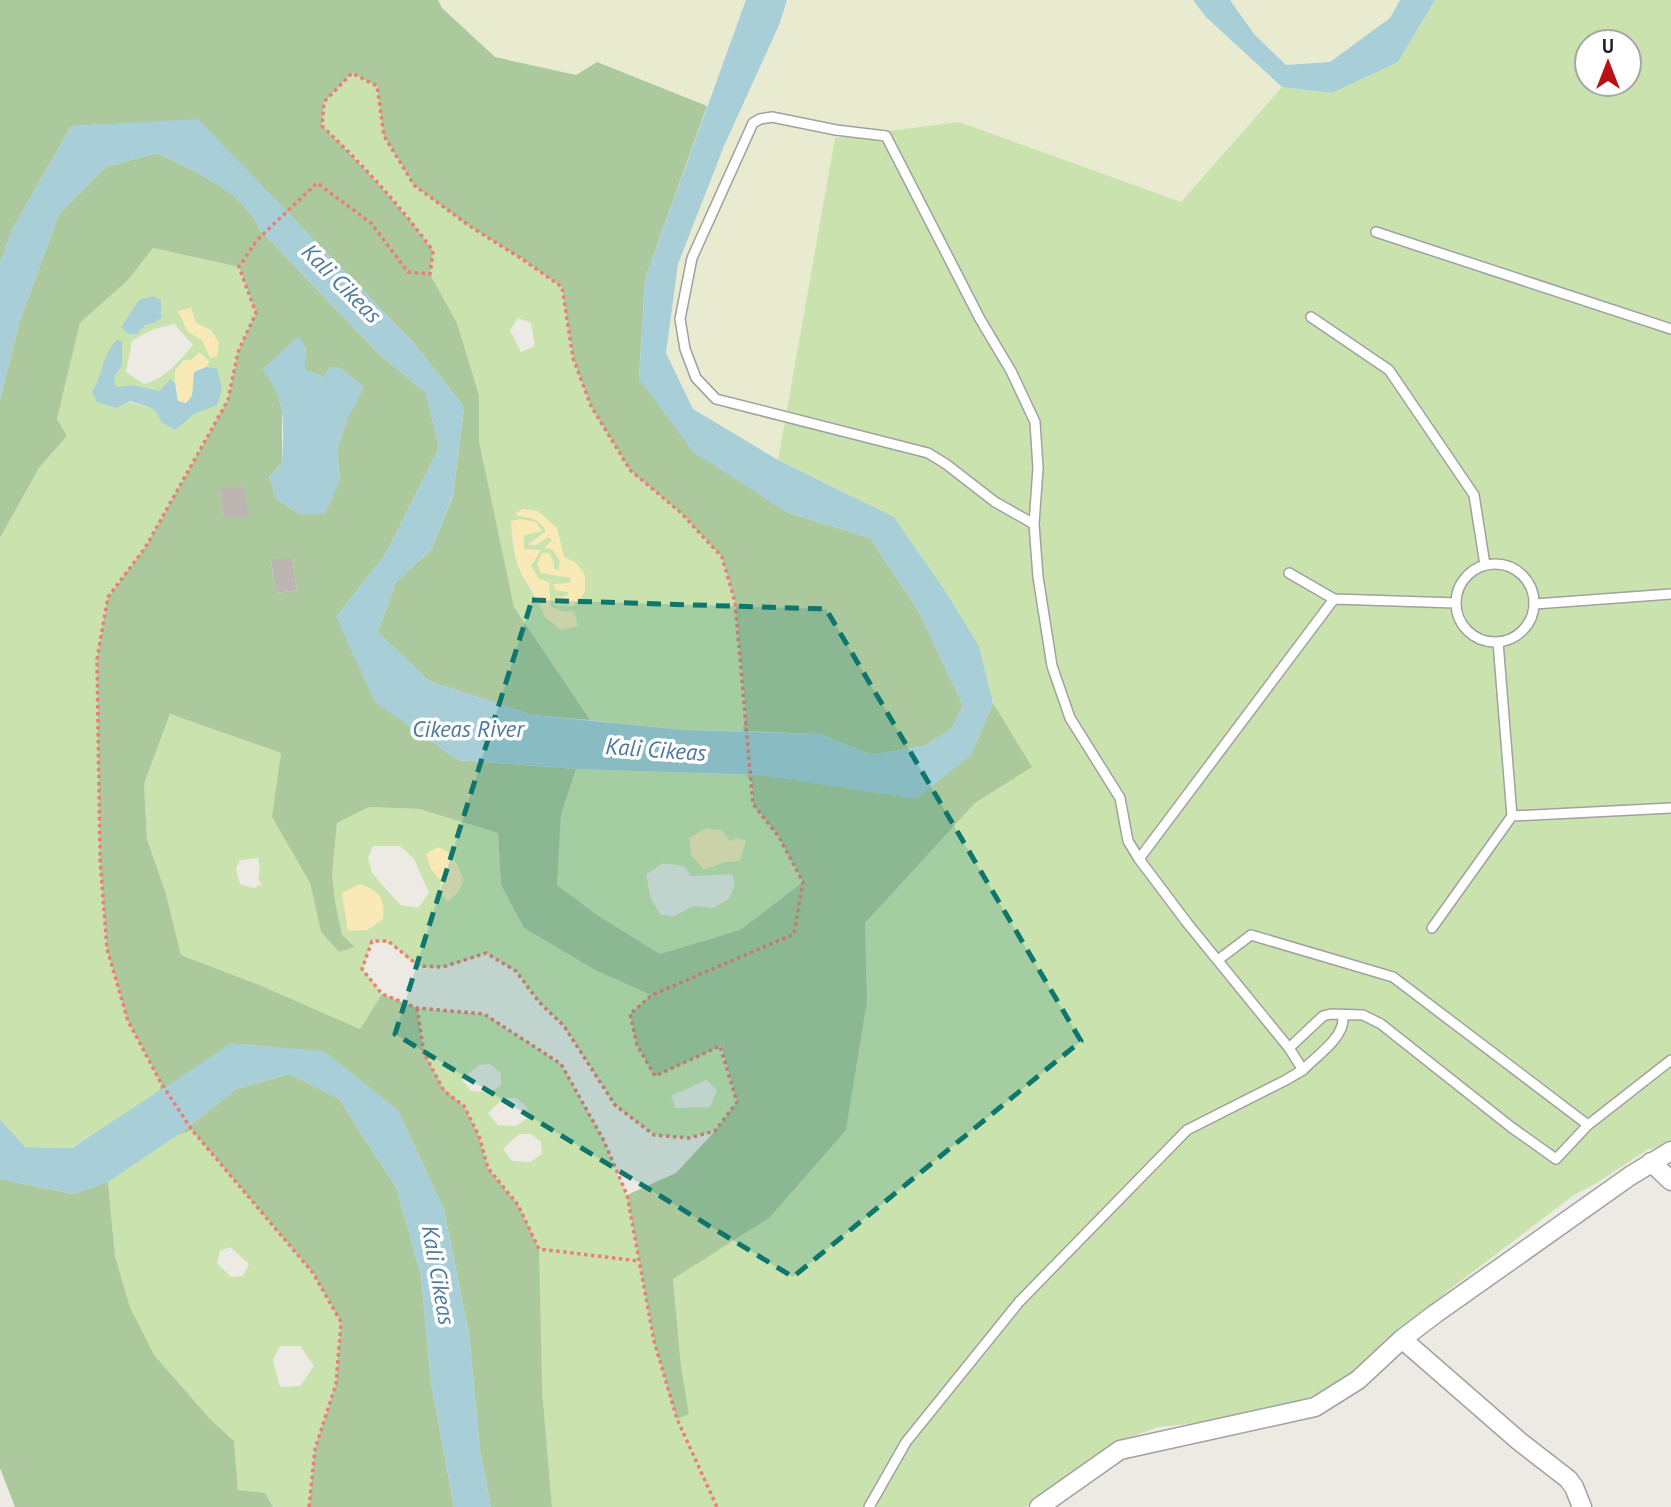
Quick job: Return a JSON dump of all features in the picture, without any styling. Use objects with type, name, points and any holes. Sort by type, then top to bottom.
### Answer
[{"type":"street","points":[[1039,1507],[1121,1450],[1315,1407],[1358,1380],[1402,1339],[1651,1162],[1671,1151]]},
{"type":"street","points":[[1651,1162],[1671,1181]]},
{"type":"street","points":[[1402,1339],[1519,1441],[1568,1479],[1582,1507]]},
{"type":"lane","points":[[1034,523],[995,502],[928,453],[716,399],[696,378],[685,349],[680,319],[692,258],[753,123],[772,117],[836,130],[886,136],[980,319],[1011,371],[1035,422],[1038,468],[1034,523],[1038,577],[1052,666],[1070,718],[1120,798],[1128,841],[1139,859],[1303,1069]]},
{"type":"lane","points":[[1376,232],[1671,329]]},
{"type":"lane","points":[[1311,317],[1389,370],[1474,495],[1485,565]]},
{"type":"lane","points":[[1485,565],[1506,566],[1525,577],[1532,589],[1535,604],[1532,618],[1524,630],[1512,638],[1498,642],[1485,641],[1464,627],[1458,616],[1456,603],[1458,590],[1464,579],[1473,570],[1485,565]]},
{"type":"lane","points":[[1289,573],[1334,599],[1456,603]]},
{"type":"lane","points":[[1535,604],[1671,594]]},
{"type":"lane","points":[[1139,859],[1334,599]]},
{"type":"lane","points":[[1432,928],[1512,816],[1498,642]]},
{"type":"lane","points":[[1512,816],[1671,808]]},
{"type":"lane","points":[[1218,960],[1251,935],[1392,977],[1588,1125]]},
{"type":"lane","points":[[1289,1048],[1323,1016],[1363,1016],[1381,1024],[1511,1127],[1556,1159],[1588,1125],[1671,1060]]},
{"type":"lane","points":[[869,1507],[906,1442],[1018,1302],[1187,1130],[1303,1069],[1336,1037],[1344,1026],[1343,1016]]},
{"type":"path","points":[[309,1507],[315,1449],[337,1384],[341,1322],[313,1273],[192,1130],[161,1083],[128,1021],[107,949],[100,859],[97,659],[108,597],[145,548],[228,400],[238,352],[256,313],[239,267],[257,240],[317,183],[371,223],[408,272],[430,274],[433,251],[414,224],[358,160],[322,127],[324,102],[352,73],[377,86],[384,136],[414,185],[468,225],[522,258],[562,287],[573,358],[591,406],[630,470],[680,512],[722,557],[735,602],[753,804],[779,837],[803,882],[794,934],[652,995],[630,1014],[637,1045],[655,1076],[720,1046],[737,1102],[715,1131],[689,1138],[654,1135],[625,1113],[615,1105],[564,1026],[539,1002],[516,971],[486,953],[443,967],[419,965],[388,941],[372,941],[362,969],[382,994],[417,1008],[484,1014],[561,1064],[603,1139],[627,1195],[654,1341],[677,1419],[717,1507]]},
{"type":"path","points":[[417,1008],[424,1053],[444,1091],[464,1106],[479,1136],[488,1168],[518,1205],[539,1249],[639,1261]]},
{"type":"highlighted area","points":[[532,600],[826,609],[1081,1041],[793,1277],[395,1034]]},
{"type":"green space","points":[[0,0],[438,0],[442,8],[495,57],[576,75],[597,62],[707,106],[645,279],[639,379],[786,512],[870,538],[918,610],[963,705],[952,728],[925,746],[871,755],[820,734],[742,731],[746,715],[735,602],[722,557],[680,512],[630,470],[591,406],[573,358],[562,287],[468,225],[414,185],[384,136],[377,86],[352,73],[324,102],[322,126],[380,186],[433,251],[430,274],[457,323],[479,395],[479,441],[514,607],[590,720],[532,715],[429,681],[378,632],[396,582],[431,550],[453,496],[464,407],[413,342],[198,120],[71,126],[12,230],[0,264]]},
{"type":"green space","points":[[438,0],[746,0],[707,106],[597,62],[576,75],[495,57],[442,8]]},
{"type":"green space","points":[[787,0],[1193,0],[1206,17],[1282,87],[1181,202],[959,122],[835,139],[778,460],[693,409],[666,353],[678,264],[724,146],[779,25]]},
{"type":"green space","points":[[1230,0],[1400,0],[1391,18],[1329,62],[1286,65],[1254,34]]},
{"type":"green space","points":[[1435,0],[1671,0],[1671,1143],[1647,1150],[1574,1195],[1449,1290],[1344,1380],[1304,1400],[1207,1422],[1159,1427],[1117,1442],[1025,1507],[552,1507],[542,1389],[518,1205],[488,1168],[479,1136],[464,1106],[444,1091],[424,1053],[417,1008],[484,1014],[561,1064],[603,1139],[627,1195],[654,1341],[677,1418],[689,1414],[681,1366],[673,1279],[769,1218],[867,1000],[865,923],[975,803],[1031,767],[993,703],[979,646],[944,589],[894,517],[778,460],[835,138],[959,122],[1181,202],[1282,87],[1332,93],[1398,62]],"holes":[[[490,1064],[501,1073],[501,1085],[490,1092],[471,1091],[462,1080],[478,1065]],[[504,1098],[516,1098],[527,1107],[528,1118],[516,1126],[498,1125],[488,1113]],[[519,1134],[531,1134],[541,1142],[542,1154],[530,1162],[512,1161],[503,1149]]]},
{"type":"green space","points":[[352,73],[377,86],[384,136],[522,259],[562,287],[573,358],[680,512],[722,557],[735,602],[746,715],[742,731],[684,730],[590,720],[514,607],[479,441],[479,395],[457,323],[430,274],[407,215],[358,160],[322,127],[324,102]],"holes":[[[518,318],[531,323],[535,346],[521,352],[510,330]],[[535,518],[557,529],[564,557],[576,563],[574,606],[568,596],[571,578],[537,564],[559,571],[560,561],[549,536],[536,545],[528,545],[546,531]],[[511,521],[542,530],[524,535],[524,550],[540,550],[531,566],[551,607],[562,611],[545,617],[523,577],[514,550]]]},
{"type":"green space","points":[[157,153],[216,183],[242,203],[260,230],[379,354],[426,393],[439,448],[385,555],[336,617],[457,760],[576,769],[561,815],[557,885],[600,917],[660,954],[740,930],[803,882],[779,837],[753,804],[752,783],[746,775],[971,755],[993,703],[1032,767],[975,803],[865,923],[867,1000],[846,1130],[769,1218],[673,1279],[681,1366],[689,1414],[677,1419],[654,1341],[627,1195],[676,1173],[715,1131],[737,1102],[721,1046],[655,1076],[637,1045],[630,1014],[651,995],[595,970],[524,928],[501,885],[498,833],[419,809],[369,807],[337,823],[332,876],[336,906],[342,935],[355,947],[339,952],[321,932],[310,883],[272,817],[281,753],[170,714],[144,784],[147,839],[166,894],[181,955],[262,986],[360,1029],[382,994],[417,1008],[424,1053],[444,1090],[464,1106],[479,1136],[488,1168],[518,1205],[539,1249],[542,1389],[552,1507],[491,1507],[480,1451],[469,1334],[444,1210],[398,1110],[232,1043],[159,1092],[161,1083],[128,1021],[107,949],[100,859],[97,659],[108,597],[145,548],[228,400],[238,352],[256,313],[239,267],[153,248],[128,280],[80,323],[57,419],[67,436],[39,468],[0,538],[0,400],[19,323],[59,214],[106,167]],"holes":[[[306,347],[304,370],[324,377],[347,420],[337,449],[340,481],[300,514],[276,499],[269,477],[282,463],[282,411],[275,384]],[[244,486],[248,515],[223,518],[220,490]],[[292,557],[297,590],[276,593],[271,561]]]},
{"type":"green space","points":[[153,248],[239,267],[256,313],[238,352],[228,400],[145,548],[108,597],[100,764],[100,859],[128,1021],[161,1083],[159,1092],[71,1148],[25,1147],[0,1119],[0,538],[39,468],[67,436],[57,419],[80,323],[128,280]],"holes":[[[174,324],[193,345],[177,363],[159,378],[144,384],[126,372],[132,341],[151,330]],[[122,341],[122,364],[114,377],[116,387],[133,385],[159,391],[170,379],[175,383],[175,371],[184,360],[209,361],[206,367],[217,368],[217,405],[161,422],[151,408],[92,392]]]},
{"type":"green space","points":[[170,714],[281,753],[273,817],[310,883],[321,932],[339,952],[355,947],[342,935],[336,906],[332,876],[337,823],[369,807],[419,809],[498,833],[501,885],[524,928],[595,970],[652,995],[720,1046],[737,1102],[715,1131],[689,1138],[654,1135],[615,1105],[564,1026],[539,1002],[516,971],[486,953],[454,964],[429,967],[414,963],[390,944],[372,941],[363,969],[382,994],[360,1029],[262,986],[181,955],[166,894],[147,839],[144,784]],"holes":[[[373,846],[400,846],[414,859],[429,893],[418,908],[400,905],[372,873],[368,858]],[[258,858],[258,879],[262,884],[254,888],[240,884],[236,869],[240,860]],[[706,1080],[717,1090],[710,1107],[676,1108],[671,1096]]]},
{"type":"green space","points":[[576,769],[746,775],[752,783],[753,804],[779,837],[803,882],[740,930],[660,954],[600,917],[557,885],[561,815]],"holes":[[[663,863],[684,866],[691,876],[732,874],[735,885],[729,899],[713,908],[693,906],[675,916],[661,915],[651,899],[646,875]]]},
{"type":"green space","points":[[290,1074],[339,1099],[396,1187],[421,1275],[431,1383],[454,1507],[309,1507],[315,1449],[336,1384],[341,1322],[313,1273],[192,1130],[178,1135],[236,1089]]},
{"type":"green space","points":[[192,1130],[313,1273],[341,1322],[336,1384],[315,1449],[309,1507],[273,1507],[265,1493],[238,1490],[234,1441],[211,1420],[154,1356],[130,1307],[115,1256],[108,1182],[178,1135]],"holes":[[[230,1247],[249,1264],[243,1276],[231,1277],[217,1263],[220,1251]],[[280,1346],[300,1346],[314,1366],[300,1386],[280,1387],[273,1360]]]},
{"type":"green space","points":[[0,1179],[73,1194],[108,1182],[115,1256],[130,1307],[154,1355],[211,1420],[234,1441],[238,1490],[265,1493],[273,1507],[15,1507],[0,1468]]},
{"type":"sand","points":[[191,308],[196,323],[211,330],[219,343],[217,356],[210,358],[202,340],[188,332],[178,311]]},
{"type":"sand","points":[[199,352],[209,361],[206,367],[194,373],[192,396],[186,403],[178,402],[175,372],[185,360],[191,360]]},
{"type":"sand","points":[[522,509],[538,511],[557,528],[564,557],[576,563],[585,575],[585,592],[574,606],[555,605],[553,598],[567,596],[568,592],[555,590],[553,584],[570,583],[571,578],[541,573],[537,564],[542,553],[549,553],[554,569],[559,570],[560,561],[553,550],[544,548],[552,540],[549,537],[536,545],[528,545],[546,531],[537,521],[518,516],[516,513]]},
{"type":"sand","points":[[521,519],[536,522],[542,531],[524,535],[524,549],[541,550],[531,566],[538,578],[549,582],[551,607],[574,611],[578,626],[561,630],[545,617],[536,595],[523,576],[515,556],[511,521]]},
{"type":"sand","points":[[706,828],[723,831],[730,841],[737,838],[746,840],[740,861],[725,862],[704,870],[691,855],[689,838]]},
{"type":"sand","points":[[438,847],[451,856],[464,880],[458,892],[448,902],[440,893],[441,881],[431,869],[426,854]]},
{"type":"sand","points":[[360,884],[380,896],[383,919],[367,930],[348,931],[342,893]]},
{"type":"water","name":"Cikeas River","points":[[746,0],[787,0],[779,25],[724,146],[678,264],[666,353],[693,409],[778,460],[894,517],[944,589],[979,646],[993,703],[971,755],[916,799],[760,775],[576,769],[457,760],[375,702],[336,617],[385,555],[439,448],[426,393],[379,354],[260,230],[242,203],[216,183],[157,153],[106,167],[59,214],[19,323],[0,400],[0,264],[12,230],[71,126],[198,119],[413,342],[464,407],[453,495],[431,550],[396,582],[378,632],[429,681],[532,715],[684,730],[820,734],[871,755],[925,746],[952,728],[963,705],[918,610],[870,538],[786,512],[693,452],[639,379],[645,279]]},
{"type":"water","points":[[1193,0],[1230,0],[1254,34],[1286,65],[1330,62],[1390,18],[1400,0],[1435,0],[1398,62],[1332,93],[1282,87],[1206,17]]},
{"type":"water","points":[[154,296],[161,301],[161,318],[145,325],[137,334],[129,334],[121,327],[139,300]]},
{"type":"water","points":[[299,337],[306,347],[305,370],[323,377],[330,366],[341,368],[364,387],[347,420],[337,449],[340,481],[325,514],[300,514],[276,499],[269,477],[282,463],[283,425],[276,391],[262,370]]},
{"type":"water","points":[[117,340],[122,341],[122,365],[114,377],[116,387],[133,385],[159,391],[170,379],[175,383],[178,401],[186,403],[192,396],[194,372],[206,367],[217,368],[222,390],[217,405],[194,414],[175,430],[161,422],[151,408],[130,401],[117,408],[97,402],[92,392],[108,352]]},
{"type":"water","name":"Kali Cikeas","points":[[232,1043],[324,1051],[398,1110],[444,1210],[469,1334],[480,1451],[491,1507],[454,1507],[431,1383],[421,1275],[396,1187],[339,1099],[290,1074],[236,1089],[178,1135],[108,1182],[73,1194],[0,1179],[0,1119],[25,1147],[72,1148]]},
{"type":"building","points":[[244,486],[249,516],[223,519],[220,489]]},
{"type":"building","points":[[292,557],[297,590],[276,593],[271,560]]}]
